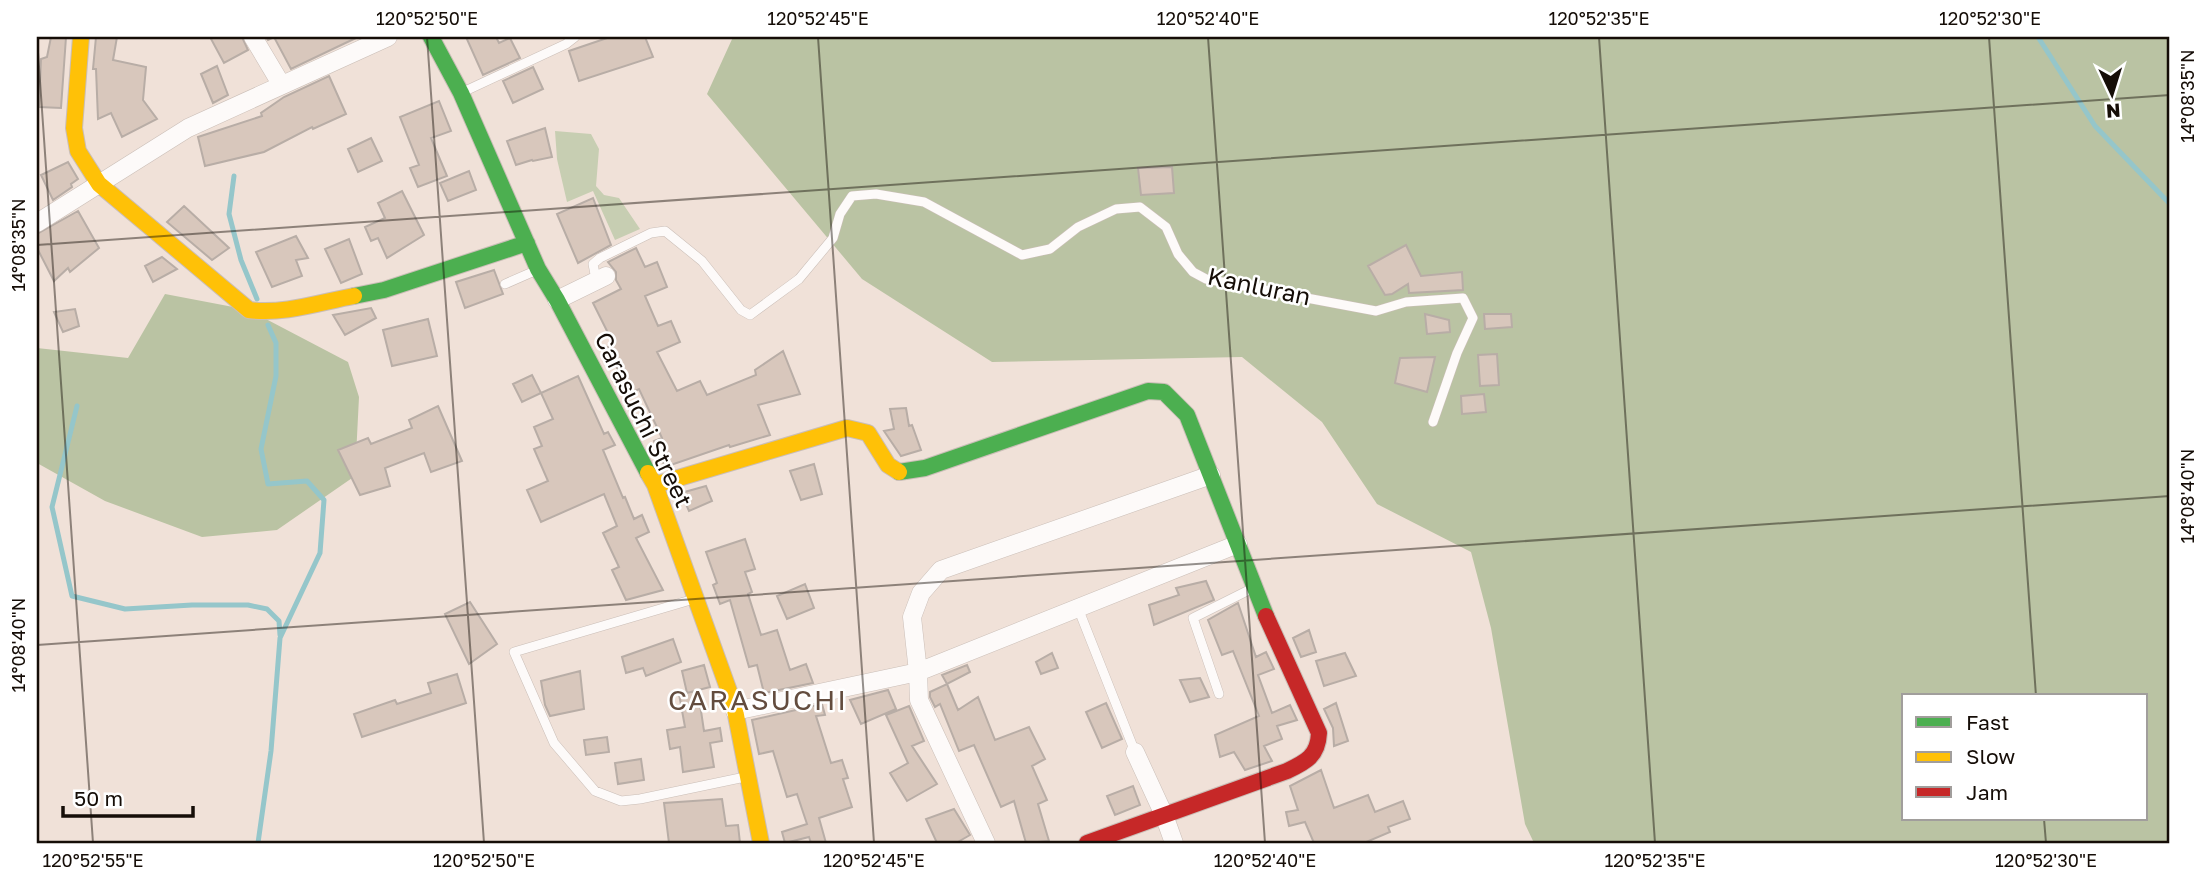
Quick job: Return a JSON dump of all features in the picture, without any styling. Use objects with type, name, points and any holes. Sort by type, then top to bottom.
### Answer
[{"type":"street","points":[[81,37],[74,128],[78,151],[99,184],[248,310],[262,312],[384,290],[527,243]]},
{"type":"street","points":[[253,37],[281,84]]},
{"type":"street","points":[[37,223],[188,128],[388,37]]},
{"type":"street","name":"Carasuchi Street","points":[[431,37],[461,93],[538,269],[655,485],[735,711],[761,843]]},
{"type":"street","points":[[557,300],[601,277]]},
{"type":"street","points":[[655,485],[847,428],[868,433],[888,465],[897,472],[925,468],[1148,391],[1164,393],[1187,415],[1254,587],[1319,733],[1319,749],[1313,758],[1287,771],[1087,843]]},
{"type":"street","points":[[986,843],[919,700],[912,617],[921,593],[940,570],[1211,475]]},
{"type":"street","points":[[735,711],[918,672],[1238,544]]},
{"type":"street","points":[[1135,752],[1174,843]]},
{"type":"lane","points":[[461,93],[566,44],[575,37]]},
{"type":"lane","name":"Kanluran","points":[[601,277],[593,264],[600,258],[651,233],[665,230],[702,261],[741,310],[750,315],[799,279],[833,238],[840,214],[852,196],[876,194],[924,202],[1022,255],[1050,249],[1078,227],[1116,209],[1140,207],[1166,227],[1178,254],[1193,272],[1206,279],[1377,311],[1406,302],[1463,298],[1473,318],[1457,353],[1433,422]]},
{"type":"lane","points":[[505,284],[538,269]]},
{"type":"lane","points":[[1219,694],[1193,618],[1254,587]]},
{"type":"lane","points":[[696,598],[514,652],[554,743],[595,791],[621,801],[748,777]]},
{"type":"lane","points":[[1078,608],[1135,752]]},
{"type":"green space","points":[[733,37],[2170,37],[2170,843],[1534,843],[1525,824],[1491,628],[1471,552],[1377,504],[1322,422],[1242,357],[992,362],[862,279],[707,94]]},
{"type":"green space","points":[[555,131],[591,134],[599,149],[596,186],[604,195],[619,198],[640,229],[615,240],[593,191],[567,202],[557,159]]},
{"type":"green space","points":[[165,294],[249,310],[348,362],[359,397],[355,476],[277,530],[202,537],[105,501],[37,463],[37,348],[128,358]]},
{"type":"building","points":[[51,37],[66,37],[61,108],[39,107],[41,59],[47,57]]},
{"type":"building","points":[[96,37],[117,37],[113,60],[146,67],[143,100],[157,119],[122,137],[111,113],[98,119],[96,69],[93,69]]},
{"type":"building","points":[[210,37],[242,37],[248,50],[224,63]]},
{"type":"building","points":[[274,37],[358,37],[291,69]]},
{"type":"building","points":[[466,37],[496,37],[499,43],[510,38],[520,58],[483,75]]},
{"type":"building","points":[[610,37],[645,37],[653,57],[579,81],[569,51]]},
{"type":"building","points":[[217,66],[228,95],[213,103],[201,74]]},
{"type":"building","points":[[533,67],[543,89],[513,103],[503,81]]},
{"type":"building","points":[[329,76],[346,114],[313,129],[312,127],[264,152],[205,166],[198,137],[262,116],[261,113],[284,97]]},
{"type":"building","points":[[439,101],[451,131],[431,138],[447,176],[418,187],[410,168],[419,165],[400,117]]},
{"type":"building","points":[[545,128],[552,157],[516,165],[507,141]]},
{"type":"building","points":[[371,138],[382,161],[358,172],[348,149]]},
{"type":"building","points":[[68,162],[78,179],[71,184],[72,187],[53,200],[41,175]]},
{"type":"building","points":[[1172,167],[1174,193],[1141,195],[1138,168]]},
{"type":"building","points":[[469,171],[476,190],[448,201],[440,183]]},
{"type":"building","points":[[402,191],[424,235],[387,258],[378,238],[371,241],[365,227],[385,218],[378,203]]},
{"type":"building","points":[[593,198],[611,245],[578,263],[557,214]]},
{"type":"building","points":[[184,206],[229,248],[212,260],[167,222]]},
{"type":"building","points":[[78,211],[99,248],[70,272],[68,268],[54,281],[37,248],[37,234]]},
{"type":"building","points":[[296,236],[308,258],[296,260],[302,276],[272,287],[256,252]]},
{"type":"building","points":[[349,239],[362,274],[341,283],[325,249]]},
{"type":"building","points":[[1406,245],[1421,276],[1462,272],[1463,290],[1409,293],[1408,284],[1392,294],[1385,295],[1368,266]]},
{"type":"building","points":[[636,248],[645,267],[657,262],[667,287],[645,296],[658,326],[671,321],[680,342],[657,352],[677,391],[700,381],[707,395],[756,375],[755,370],[783,351],[800,394],[758,405],[770,435],[730,447],[729,445],[665,467],[654,441],[662,438],[639,389],[631,393],[617,368],[608,347],[614,345],[593,303],[621,289],[616,280],[616,272],[608,262]]},
{"type":"building","points":[[162,257],[177,269],[153,282],[145,266]]},
{"type":"building","points":[[494,270],[503,294],[465,308],[456,282]]},
{"type":"building","points":[[371,308],[376,318],[345,335],[333,315]]},
{"type":"building","points":[[75,309],[79,326],[63,332],[54,312]]},
{"type":"building","points":[[1425,314],[1449,320],[1450,332],[1427,334]]},
{"type":"building","points":[[1484,314],[1511,314],[1512,327],[1485,329]]},
{"type":"building","points":[[428,319],[437,356],[392,366],[383,330]]},
{"type":"building","points":[[1497,354],[1499,385],[1480,386],[1478,355]]},
{"type":"building","points":[[1435,357],[1427,392],[1395,383],[1400,358]]},
{"type":"building","points":[[532,375],[541,393],[522,402],[513,384]]},
{"type":"building","points":[[578,376],[604,434],[608,432],[615,445],[603,450],[634,519],[642,515],[649,532],[636,538],[663,590],[626,600],[612,570],[619,567],[603,533],[617,526],[604,494],[541,522],[527,490],[548,481],[534,449],[542,446],[534,427],[553,419],[541,393]]},
{"type":"building","points":[[1484,394],[1486,412],[1462,414],[1461,396]]},
{"type":"building","points":[[438,406],[462,461],[431,472],[424,453],[385,468],[390,486],[360,495],[338,450],[368,438],[371,444],[412,428],[409,420]]},
{"type":"building","points":[[906,408],[909,426],[912,425],[921,450],[901,456],[884,431],[894,429],[890,409]]},
{"type":"building","points":[[814,464],[822,494],[801,500],[790,471]]},
{"type":"building","points":[[706,486],[712,501],[689,511],[681,493]]},
{"type":"building","points":[[745,539],[755,569],[745,572],[752,592],[748,594],[761,635],[777,630],[790,670],[806,664],[813,683],[764,693],[757,665],[749,667],[730,600],[720,604],[713,585],[717,583],[706,552]]},
{"type":"building","points":[[1206,581],[1214,600],[1154,625],[1149,605],[1179,595],[1176,588]]},
{"type":"building","points":[[805,584],[814,608],[787,619],[777,596]]},
{"type":"building","points":[[470,602],[497,644],[469,664],[445,614]]},
{"type":"building","points":[[1238,603],[1256,657],[1266,652],[1274,669],[1258,675],[1272,713],[1290,705],[1297,720],[1277,726],[1282,739],[1264,746],[1272,761],[1245,770],[1234,752],[1220,757],[1215,735],[1259,716],[1233,651],[1222,655],[1208,620]]},
{"type":"building","points":[[1309,630],[1316,652],[1301,657],[1293,638]]},
{"type":"building","points":[[673,639],[681,662],[646,676],[643,668],[626,673],[622,657]]},
{"type":"building","points":[[1052,653],[1058,668],[1041,674],[1036,662]]},
{"type":"building","points":[[1345,653],[1356,676],[1324,686],[1316,661]]},
{"type":"building","points":[[704,665],[710,687],[687,693],[682,671]]},
{"type":"building","points":[[967,665],[970,672],[947,684],[942,675]]},
{"type":"building","points":[[580,671],[584,709],[550,716],[545,705],[541,681]]},
{"type":"building","points":[[457,674],[466,703],[362,737],[354,714],[395,700],[397,704],[431,693],[428,683]]},
{"type":"building","points":[[1200,678],[1209,697],[1190,702],[1180,680]]},
{"type":"building","points":[[947,684],[958,710],[978,697],[995,740],[1029,727],[1045,759],[1032,766],[1047,800],[1038,804],[1049,841],[1026,843],[1014,801],[1001,807],[974,745],[959,751],[940,704],[935,707],[930,697],[930,692]]},
{"type":"building","points":[[888,690],[896,709],[861,724],[850,700]]},
{"type":"building","points":[[698,691],[704,731],[720,728],[722,741],[710,743],[714,767],[683,772],[680,747],[670,749],[667,730],[685,727],[679,694]]},
{"type":"building","points":[[1106,703],[1122,739],[1102,748],[1086,712]]},
{"type":"building","points":[[1336,703],[1348,741],[1334,746],[1333,728],[1324,709]]},
{"type":"building","points":[[822,704],[825,715],[816,716],[831,763],[842,760],[848,778],[843,779],[852,807],[819,818],[826,843],[811,843],[809,837],[785,843],[782,832],[807,824],[797,794],[787,797],[773,751],[759,754],[752,720]]},
{"type":"building","points":[[909,706],[924,741],[912,746],[937,784],[907,801],[890,773],[908,763],[886,715]]},
{"type":"building","points":[[607,737],[609,752],[586,755],[584,740]]},
{"type":"building","points":[[641,759],[644,780],[618,784],[615,763]]},
{"type":"building","points":[[1321,770],[1334,808],[1368,795],[1375,812],[1403,801],[1410,819],[1388,827],[1390,832],[1364,843],[1314,843],[1305,822],[1289,826],[1286,812],[1298,810],[1290,786]]},
{"type":"building","points":[[1133,786],[1140,805],[1115,815],[1107,796]]},
{"type":"building","points":[[722,799],[726,826],[738,825],[740,843],[669,843],[664,803]]},
{"type":"building","points":[[954,809],[970,835],[956,843],[937,843],[926,819]]},
{"type":"waterway","points":[[2038,37],[2095,126],[2170,204]]},
{"type":"waterway","points":[[234,176],[229,214],[241,260],[257,299]]},
{"type":"waterway","points":[[258,843],[271,751],[280,638],[320,553],[324,500],[307,481],[268,484],[261,449],[276,376],[276,343],[268,325]]},
{"type":"waterway","points":[[77,406],[52,507],[72,596],[125,609],[248,605],[267,609],[279,621],[280,635]]},
{"type":"traffic: fast","points":[[431,37],[461,93],[538,269],[648,473]]},
{"type":"traffic: fast","points":[[354,296],[384,290],[527,243]]},
{"type":"traffic: fast","points":[[899,472],[925,468],[1148,391],[1164,392],[1187,415],[1266,616]]},
{"type":"traffic: slow","points":[[81,37],[74,128],[78,151],[99,184],[249,310],[275,311],[354,296]]},
{"type":"traffic: slow","points":[[655,485],[847,428],[868,433],[888,465],[899,472]]},
{"type":"traffic: slow","points":[[648,473],[655,485],[734,705],[761,843]]},
{"type":"traffic: jam","points":[[1087,843],[1287,771],[1310,757],[1316,747],[1319,733],[1266,616]]},
{"type":"district","name":"CARASUCHI","points":[[758,700]]}]
